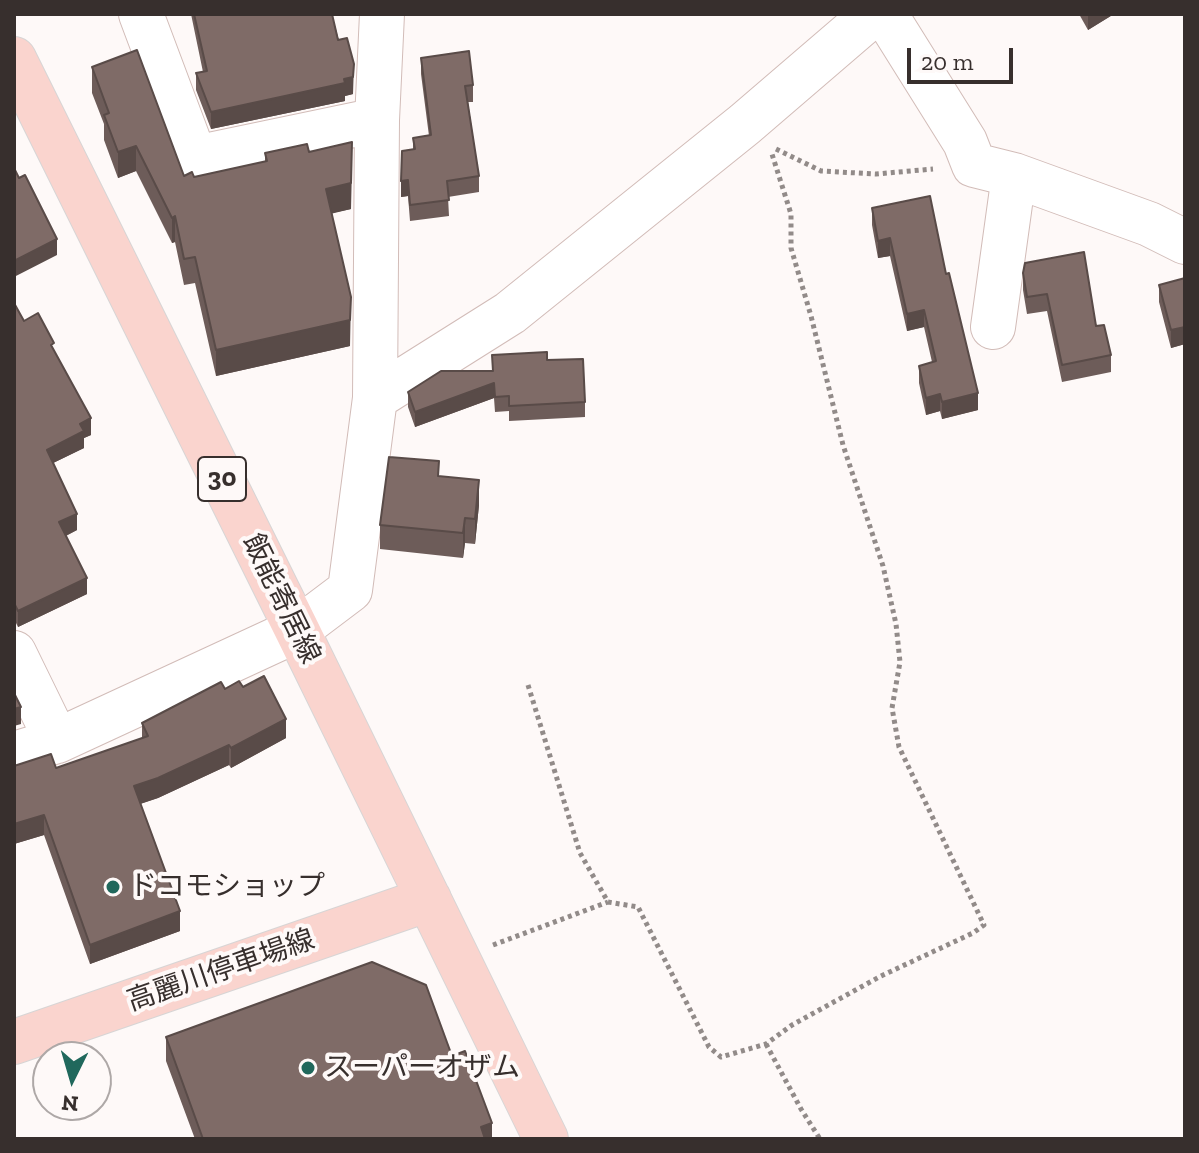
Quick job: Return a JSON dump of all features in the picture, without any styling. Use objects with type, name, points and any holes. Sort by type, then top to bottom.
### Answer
[{"type":"main road","name":"飯能寄居線","points":[[14,60],[546,1139]]},
{"type":"main road","name":"高麗川停車場線","points":[[14,1042],[429,899]]},
{"type":"street","points":[[141,14],[195,158],[377,120]]},
{"type":"street","points":[[14,754],[57,741],[297,630],[350,590],[375,398],[377,120],[382,14]]},
{"type":"street","points":[[375,398],[520,305],[745,124],[873,14]]},
{"type":"street","points":[[885,14],[965,142],[994,170],[1149,224],[1185,242]]},
{"type":"street","points":[[993,327],[994,170]]},
{"type":"street","points":[[14,653],[57,741]]},
{"type":"path","points":[[493,945],[608,902],[638,907],[709,1047],[721,1057],[766,1044],[792,1025],[881,976],[984,925],[899,747],[892,708],[900,662],[896,624],[883,566],[843,445],[791,248],[791,214],[769,146],[821,171],[876,174],[994,170]]},
{"type":"path","points":[[528,685],[580,853],[608,902]]},
{"type":"path","points":[[766,1044],[820,1139]]},
{"type":"building","points":[[194,14],[332,14],[338,40],[347,38],[354,64],[353,77],[344,79],[345,83],[211,112],[196,73],[207,71]]},
{"type":"building","points":[[137,50],[184,176],[192,172],[194,177],[267,161],[265,153],[307,144],[309,152],[352,142],[351,183],[326,189],[351,297],[350,320],[216,350],[195,257],[184,259],[175,216],[172,218],[136,146],[118,152],[104,115],[109,113],[92,67]]},
{"type":"building","points":[[469,51],[473,85],[465,86],[479,176],[447,181],[449,200],[410,205],[408,180],[401,181],[402,151],[415,149],[413,138],[431,135],[421,58]]},
{"type":"building","points":[[14,168],[19,178],[25,175],[57,239],[14,261]]},
{"type":"building","points":[[930,196],[946,274],[949,273],[978,393],[942,402],[940,394],[926,398],[919,366],[936,361],[924,310],[907,314],[890,238],[878,241],[872,208]]},
{"type":"building","points":[[1084,252],[1096,326],[1104,325],[1111,355],[1062,365],[1047,294],[1027,297],[1023,273],[1025,263]]},
{"type":"building","points":[[1185,278],[1185,327],[1171,330],[1159,285]]},
{"type":"building","points":[[14,303],[24,321],[38,313],[54,343],[51,345],[91,418],[80,424],[84,431],[47,450],[77,514],[59,522],[87,578],[18,611],[14,603]]},
{"type":"building","points":[[547,352],[547,360],[583,359],[585,402],[509,406],[509,396],[495,397],[494,383],[415,412],[408,392],[441,371],[493,371],[492,355]]},
{"type":"building","points":[[389,457],[439,461],[438,476],[479,480],[475,519],[465,518],[463,533],[380,525]]},
{"type":"building","points":[[264,676],[286,719],[231,748],[229,745],[134,786],[180,911],[90,945],[44,815],[14,824],[14,766],[51,754],[56,768],[148,736],[142,723],[221,682],[225,689],[239,681],[243,687]]},
{"type":"building","points":[[14,693],[21,707],[14,709]]},
{"type":"building","name":"スーパーオザム","points":[[372,962],[426,985],[452,1056],[465,1051],[492,1123],[481,1127],[485,1139],[203,1139],[166,1037]]},
{"type":"place","name":"ドコモショップ","points":[[113,887]]},
{"type":"place","name":"スーパーオザム","points":[[308,1068]]}]
